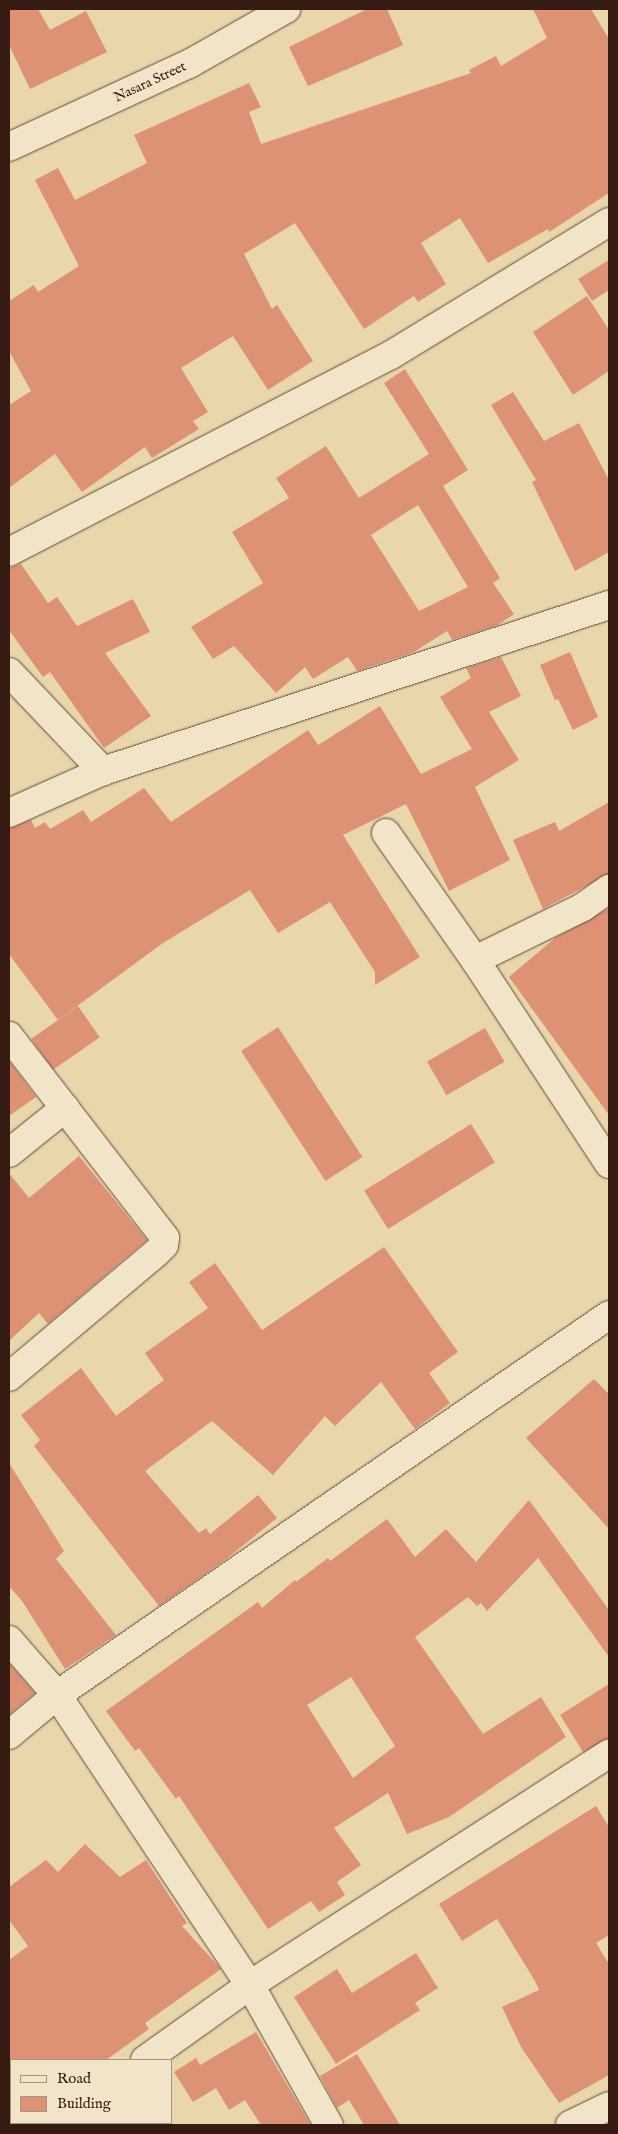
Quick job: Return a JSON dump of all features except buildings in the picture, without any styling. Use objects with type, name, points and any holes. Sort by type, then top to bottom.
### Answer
[{"type":"street","name":"Nasara Street","points":[[9,147],[189,64],[286,9]]},
{"type":"street","points":[[9,552],[391,355],[609,222]]},
{"type":"street","points":[[9,813],[103,771],[609,605]]},
{"type":"street","points":[[9,672],[103,771]]},
{"type":"street","points":[[386,833],[476,960],[609,1164]]},
{"type":"street","points":[[476,960],[583,907],[609,890]]},
{"type":"street","points":[[9,1036],[162,1230],[164,1245],[9,1377]]},
{"type":"street","points":[[9,1153],[65,1108]]},
{"type":"street","points":[[9,1735],[57,1695],[609,1315]]},
{"type":"street","points":[[9,1640],[57,1695],[250,1985],[329,2125]]},
{"type":"street","points":[[146,2059],[250,1985],[609,1754]]},
{"type":"street","points":[[570,2125],[609,2106]]}]
